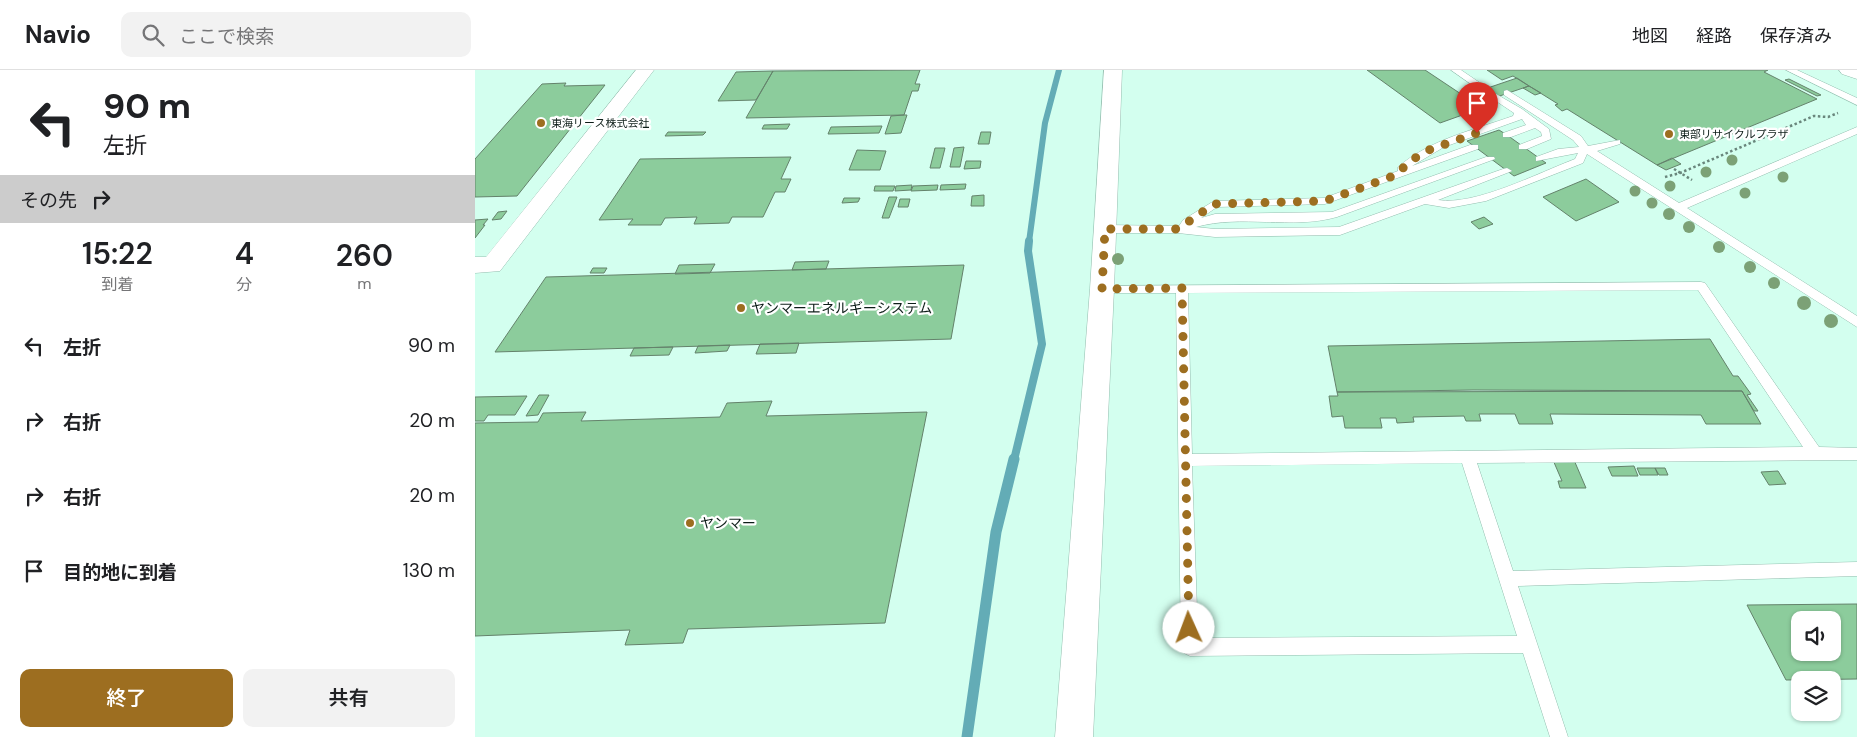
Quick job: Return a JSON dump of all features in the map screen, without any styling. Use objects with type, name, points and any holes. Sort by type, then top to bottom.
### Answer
[{"type":"street","points":[[475,265],[492,265],[645,70]]},
{"type":"street","points":[[1073,737],[1102,289],[1113,70]]},
{"type":"street","points":[[1848,70],[1857,74]]},
{"type":"lane","points":[[1455,70],[1484,89]]},
{"type":"lane","points":[[1471,70],[1495,86]]},
{"type":"lane","points":[[1790,70],[1857,102]]},
{"type":"lane","points":[[1507,94],[1577,138],[1585,148],[1857,322]]},
{"type":"lane","points":[[1496,97],[1547,131],[1547,137],[1523,147]]},
{"type":"lane","points":[[1396,175],[1409,162],[1426,151],[1519,118],[1519,112]]},
{"type":"lane","points":[[1507,135],[1531,126],[1530,119]]},
{"type":"lane","points":[[1680,207],[1857,130]]},
{"type":"lane","points":[[1540,159],[1558,152],[1605,147],[1616,142]]},
{"type":"lane","points":[[1178,229],[1214,204],[1325,201],[1474,147]]},
{"type":"lane","points":[[1424,201],[1449,205],[1482,199],[1579,161],[1585,148]]},
{"type":"lane","points":[[1178,229],[1215,218],[1333,215],[1491,159]]},
{"type":"lane","points":[[1105,229],[1178,229],[1215,234],[1340,231],[1507,171]]},
{"type":"lane","points":[[1102,289],[1701,286],[1815,453]]},
{"type":"lane","points":[[1182,288],[1190,647],[1528,644]]},
{"type":"lane","points":[[1185,460],[1468,459],[1815,453],[1857,454]]},
{"type":"lane","points":[[1468,459],[1559,737]]},
{"type":"lane","points":[[1507,579],[1857,569]]},
{"type":"path","points":[[1663,177],[1679,173],[1814,116],[1828,117]]},
{"type":"path","points":[[1674,169],[1699,185]]},
{"type":"building","points":[[920,70],[915,84],[920,84],[918,91],[912,91],[904,115],[746,118],[773,71]]},
{"type":"building","points":[[1367,70],[1425,70],[1482,108],[1440,123]]},
{"type":"building","name":"東部リサイクルプラザ","points":[[1487,70],[1768,70],[1764,72],[1817,99],[1657,165],[1567,109],[1562,111],[1555,105],[1558,104],[1513,76],[1502,80]]},
{"type":"building","points":[[773,71],[756,100],[718,101],[736,72]]},
{"type":"building","points":[[1517,78],[1529,86],[1476,104],[1464,96]]},
{"type":"building","points":[[1789,79],[1821,95],[1817,96],[1785,80]]},
{"type":"building","name":"東海リース株式会社","points":[[566,83],[564,86],[605,85],[517,196],[475,197],[475,159],[542,84]]},
{"type":"building","points":[[1529,86],[1541,93],[1535,95],[1523,88]]},
{"type":"building","points":[[907,115],[901,133],[885,134],[891,116]]},
{"type":"building","points":[[790,124],[787,129],[762,129],[764,125]]},
{"type":"building","points":[[882,126],[879,133],[828,134],[831,127]]},
{"type":"building","points":[[1499,130],[1546,163],[1514,176],[1467,141]]},
{"type":"building","points":[[668,132],[706,132],[703,135],[665,136]]},
{"type":"building","points":[[981,132],[991,132],[989,144],[978,144]]},
{"type":"building","points":[[964,147],[960,167],[950,167],[954,148]]},
{"type":"building","points":[[935,148],[945,148],[940,168],[930,168]]},
{"type":"building","points":[[857,150],[886,151],[880,170],[849,170]]},
{"type":"building","points":[[791,157],[781,179],[791,179],[785,192],[775,192],[763,217],[732,217],[729,223],[694,224],[697,217],[665,218],[661,225],[628,225],[633,219],[599,220],[640,159]]},
{"type":"building","points":[[1672,158],[1681,164],[1666,170],[1657,165]]},
{"type":"building","points":[[966,161],[981,161],[980,168],[964,169]]},
{"type":"building","points":[[1586,179],[1619,202],[1576,221],[1543,197]]},
{"type":"building","points":[[966,184],[965,189],[940,190],[941,185]]},
{"type":"building","points":[[912,185],[911,190],[895,191],[896,186]]},
{"type":"building","points":[[938,185],[937,190],[911,191],[913,186]]},
{"type":"building","points":[[875,186],[895,186],[893,191],[874,191]]},
{"type":"building","points":[[984,195],[984,206],[971,206],[972,196]]},
{"type":"building","points":[[889,197],[897,197],[889,218],[882,218]]},
{"type":"building","points":[[844,198],[860,198],[858,202],[842,203]]},
{"type":"building","points":[[900,199],[910,199],[908,207],[898,207]]},
{"type":"building","points":[[507,211],[501,219],[492,220],[498,212]]},
{"type":"building","points":[[1484,217],[1493,224],[1479,229],[1471,222]]},
{"type":"building","points":[[488,219],[483,225],[485,225],[475,238],[475,220]]},
{"type":"building","points":[[829,261],[826,269],[792,270],[795,262]]},
{"type":"building","points":[[715,264],[710,273],[675,274],[679,265]]},
{"type":"building","name":"ヤンマーエネルギーシステム","points":[[964,265],[951,339],[495,352],[546,277]]},
{"type":"building","points":[[593,268],[607,268],[604,273],[590,273]]},
{"type":"building","points":[[1710,339],[1733,376],[1738,376],[1751,394],[1747,395],[1758,411],[1754,411],[1742,391],[1337,392],[1328,346]]},
{"type":"building","points":[[799,343],[796,353],[756,354],[760,344]]},
{"type":"building","points":[[730,345],[727,351],[695,353],[698,346]]},
{"type":"building","points":[[673,347],[669,355],[630,356],[634,348]]},
{"type":"building","points":[[1473,390],[1742,391],[1761,424],[1706,424],[1701,415],[1550,414],[1553,424],[1519,424],[1515,414],[1479,414],[1481,421],[1466,421],[1464,416],[1413,417],[1414,422],[1397,423],[1396,418],[1380,418],[1382,428],[1345,428],[1343,416],[1332,417],[1329,396],[1338,396],[1337,392]]},
{"type":"building","points":[[539,395],[549,395],[538,415],[526,416]]},
{"type":"building","points":[[527,396],[515,415],[488,415],[484,421],[475,421],[475,397]]},
{"type":"building","name":"ヤンマー","points":[[772,401],[766,416],[927,412],[885,623],[688,629],[683,643],[625,645],[630,630],[475,636],[475,423],[538,422],[543,413],[586,412],[581,421],[720,417],[727,403]]},
{"type":"building","points":[[1553,460],[1574,460],[1586,488],[1560,488],[1558,481],[1562,481]]},
{"type":"building","points":[[1634,466],[1638,476],[1612,476],[1608,467]]},
{"type":"building","points":[[1637,468],[1655,468],[1658,475],[1640,475]]},
{"type":"building","points":[[1655,468],[1665,468],[1668,475],[1659,475]]},
{"type":"building","points":[[1778,471],[1786,484],[1769,485],[1761,472]]},
{"type":"building","points":[[1857,604],[1857,679],[1841,679],[1841,671],[1791,671],[1791,680],[1786,680],[1747,605]]},
{"type":"waterway","points":[[1029,242],[1045,123],[1059,70]]},
{"type":"waterway","points":[[1014,460],[1042,344],[1028,251],[1029,241]]},
{"type":"waterway","points":[[967,737],[996,532],[1014,459]]},
{"type":"place","name":"東海リース株式会社","points":[[541,123]]},
{"type":"place","name":"東部リサイクルプラザ","points":[[1669,134]]},
{"type":"place","name":"ヤンマーエネルギーシステム","points":[[741,308]]},
{"type":"place","name":"ヤンマー","points":[[690,523]]},
{"type":"route","points":[[1189,628],[1182,288],[1102,289],[1105,229],[1178,229],[1214,204],[1307,203],[1325,201],[1396,175],[1409,162],[1426,151],[1477,133]]}]
